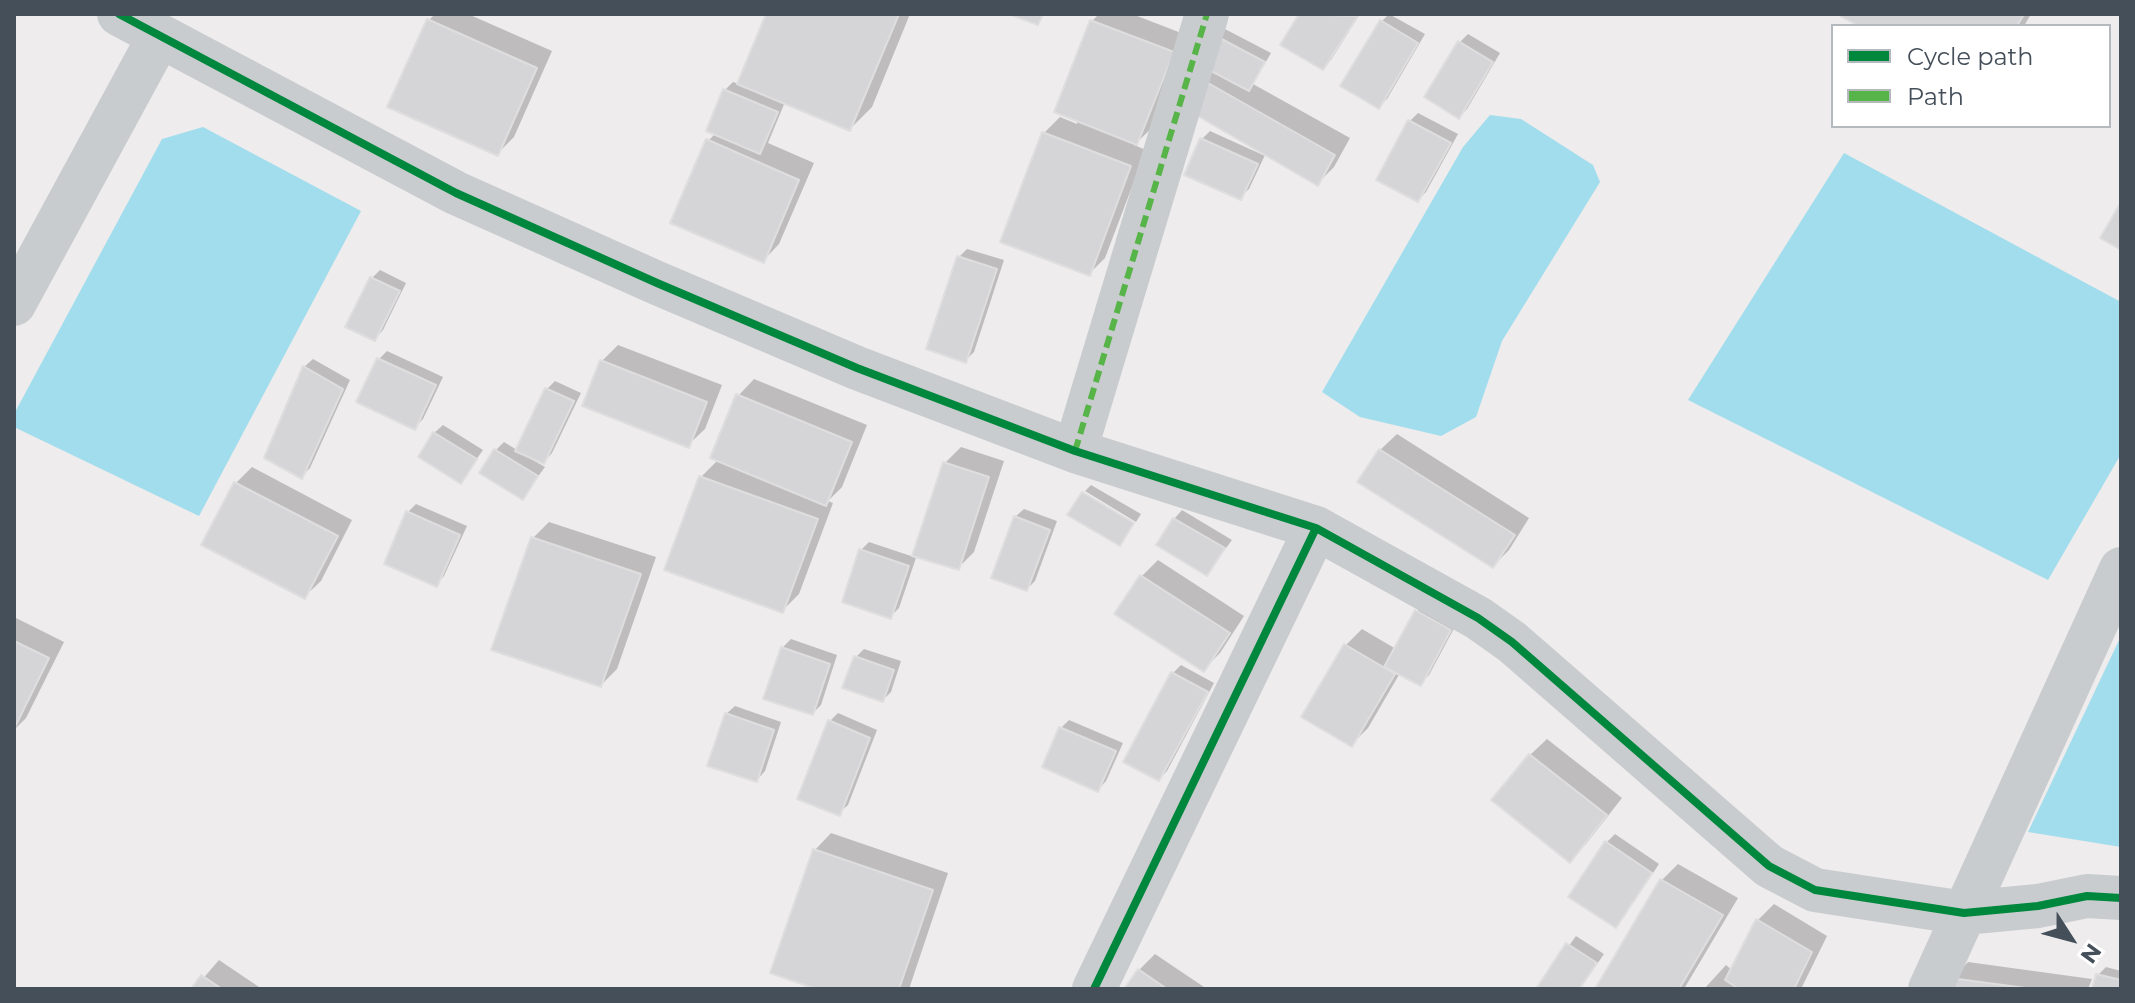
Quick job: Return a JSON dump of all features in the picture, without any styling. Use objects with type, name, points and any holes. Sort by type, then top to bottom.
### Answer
[{"type":"street","points":[[119,14],[456,193],[657,283],[857,368],[1075,451],[1316,528],[1478,618],[1512,642],[1769,866],[1815,890],[1964,913],[2038,906],[2087,896],[2121,898]]},
{"type":"street","points":[[1075,451],[1207,14]]},
{"type":"street","points":[[14,304],[159,37]]},
{"type":"street","points":[[1094,989],[1316,528]]},
{"type":"street","points":[[1930,989],[2121,569]]},
{"type":"water","points":[[1490,115],[1521,119],[1593,165],[1600,182],[1502,341],[1476,417],[1441,436],[1360,417],[1322,392],[1463,147]]},
{"type":"water","points":[[203,127],[361,211],[199,516],[14,427],[14,414],[162,139]]},
{"type":"water","points":[[1844,153],[2121,302],[2121,454],[2048,580],[1688,400]]},
{"type":"water","points":[[2121,636],[2121,847],[2028,832]]},
{"type":"building","points":[[766,14],[899,14],[850,131],[737,84]]},
{"type":"building","points":[[1009,14],[1043,14],[1038,25]]},
{"type":"building","points":[[1299,14],[1358,16],[1323,70],[1280,45]]},
{"type":"building","points":[[1837,14],[2024,14],[2018,24],[1854,24]]},
{"type":"building","points":[[427,19],[537,68],[498,156],[387,107]]},
{"type":"building","points":[[1090,20],[1174,52],[1137,145],[1054,112]]},
{"type":"building","points":[[1380,20],[1418,43],[1379,109],[1340,86]]},
{"type":"building","points":[[1214,35],[1265,62],[1249,91],[1198,64]]},
{"type":"building","points":[[1458,41],[1493,62],[1459,119],[1424,97]]},
{"type":"building","points":[[1201,79],[1335,155],[1318,186],[1184,108]]},
{"type":"building","points":[[723,89],[778,112],[760,154],[706,131]]},
{"type":"building","points":[[1408,120],[1451,143],[1418,202],[1376,180]]},
{"type":"building","points":[[1042,132],[1131,166],[1090,276],[1000,242]]},
{"type":"building","points":[[1200,138],[1258,164],[1241,200],[1184,175]]},
{"type":"building","points":[[706,139],[799,180],[764,263],[670,223]]},
{"type":"building","points":[[2121,202],[2121,250],[2100,238]]},
{"type":"building","points":[[957,256],[997,269],[966,363],[926,349]]},
{"type":"building","points":[[370,277],[400,291],[375,341],[345,327]]},
{"type":"building","points":[[377,358],[436,385],[415,430],[356,402]]},
{"type":"building","points":[[600,360],[707,402],[689,448],[582,406]]},
{"type":"building","points":[[303,366],[343,389],[302,479],[264,458]]},
{"type":"building","points":[[545,388],[574,401],[544,464],[515,451]]},
{"type":"building","points":[[736,394],[852,442],[826,506],[710,458]]},
{"type":"building","points":[[433,432],[477,459],[461,484],[418,457]]},
{"type":"building","points":[[494,449],[538,476],[523,500],[479,473]]},
{"type":"building","points":[[1379,449],[1515,535],[1493,568],[1357,482]]},
{"type":"building","points":[[943,462],[989,477],[959,570],[912,556]]},
{"type":"building","points":[[699,476],[818,519],[783,613],[664,570]]},
{"type":"building","points":[[234,482],[338,536],[305,599],[201,545]]},
{"type":"building","points":[[1082,492],[1134,523],[1120,546],[1067,515]]},
{"type":"building","points":[[406,511],[460,535],[437,587],[384,564]]},
{"type":"building","points":[[1014,516],[1050,530],[1027,591],[991,578]]},
{"type":"building","points":[[1173,518],[1225,548],[1207,576],[1156,545]]},
{"type":"building","points":[[531,537],[641,574],[601,687],[491,650]]},
{"type":"building","points":[[859,549],[909,566],[891,619],[842,602]]},
{"type":"building","points":[[1140,575],[1230,633],[1204,672],[1114,614]]},
{"type":"building","points":[[1415,610],[1451,630],[1421,686],[1384,667]]},
{"type":"building","points":[[14,641],[49,658],[14,729]]},
{"type":"building","points":[[1344,644],[1395,674],[1352,747],[1301,717]]},
{"type":"building","points":[[781,647],[830,664],[813,715],[763,699]]},
{"type":"building","points":[[854,656],[894,670],[883,702],[842,688]]},
{"type":"building","points":[[1171,672],[1208,692],[1159,781],[1123,762]]},
{"type":"building","points":[[725,713],[774,730],[757,782],[707,766]]},
{"type":"building","points":[[828,720],[870,738],[840,816],[797,799]]},
{"type":"building","points":[[1059,727],[1116,751],[1098,792],[1042,767]]},
{"type":"building","points":[[1529,754],[1607,815],[1570,863],[1491,800]]},
{"type":"building","points":[[1605,841],[1652,873],[1616,928],[1568,897]]},
{"type":"building","points":[[813,849],[933,890],[899,989],[816,989],[770,973]]},
{"type":"building","points":[[1660,879],[1723,915],[1679,989],[1595,989]]},
{"type":"building","points":[[1756,919],[1812,952],[1794,989],[1739,989],[1725,980]]},
{"type":"building","points":[[1566,943],[1597,963],[1579,989],[1536,989]]},
{"type":"building","points":[[1138,969],[1167,989],[1124,989]]},
{"type":"building","points":[[2096,974],[2121,980],[2121,989],[2092,989]]},
{"type":"building","points":[[201,975],[222,989],[191,989]]},
{"type":"building","points":[[1950,978],[2033,989],[1947,989]]},
{"type":"marked path","points":[[1075,451],[1207,14]]},
{"type":"cycle path","points":[[119,14],[456,193],[657,283],[857,368],[1075,451],[1316,528],[1478,618],[1512,642],[1769,866],[1815,890],[1964,913],[2038,906],[2087,896],[2121,898]]},
{"type":"cycle path","points":[[1094,989],[1316,528]]}]
